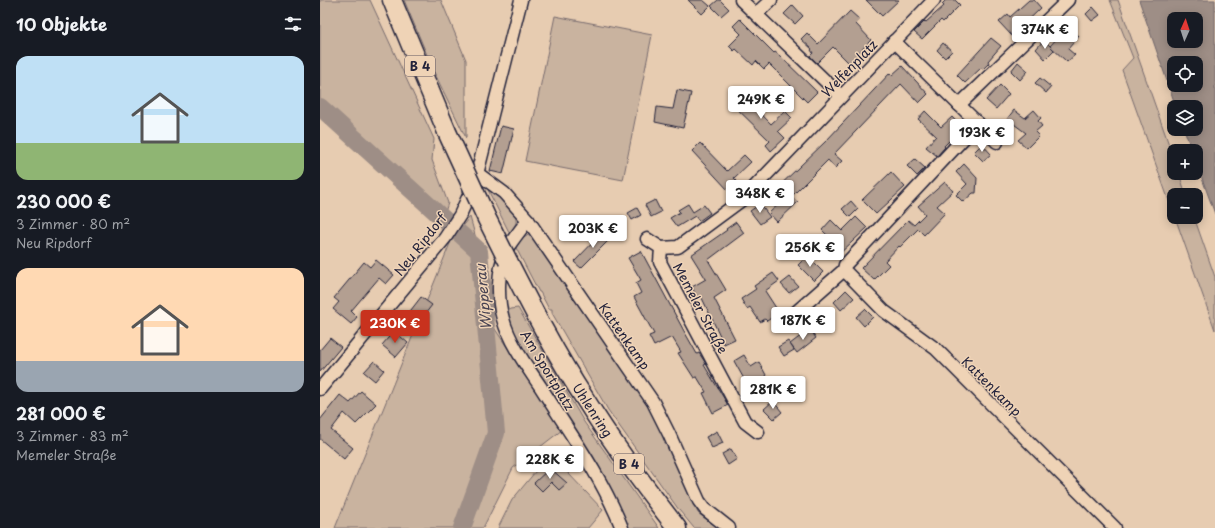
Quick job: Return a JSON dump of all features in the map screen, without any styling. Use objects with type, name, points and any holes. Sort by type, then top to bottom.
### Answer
[{"type":"highway","name":"Uhlenring","points":[[392,0],[447,132],[486,219],[531,306],[584,398],[644,486],[677,528]]},
{"type":"street","name":"Neu Ripdorf","points":[[320,389],[447,234],[458,218],[478,173],[520,0]]},
{"type":"street","points":[[741,0],[841,96]]},
{"type":"street","points":[[756,14],[771,0]]},
{"type":"street","name":"Welfenplatz","points":[[661,248],[678,246],[733,207],[759,183],[934,0]]},
{"type":"street","points":[[959,105],[1068,0]]},
{"type":"street","points":[[894,41],[997,142]]},
{"type":"street","points":[[786,321],[844,270],[845,264],[978,123]]},
{"type":"street","name":"Kattenkamp","points":[[478,173],[504,193],[528,220],[653,402],[667,429],[699,501],[705,509],[729,528]]},
{"type":"street","name":"Am Sportplatz","points":[[528,220],[508,248],[503,262],[500,292],[503,319],[516,348],[602,484],[615,509],[622,528]]},
{"type":"street","points":[[647,239],[661,248]]},
{"type":"street","name":"Memeler Straße","points":[[661,248],[660,262],[745,422],[758,432]]},
{"type":"street","name":"Kattenkamp","points":[[844,270],[884,311],[936,349],[1115,528]]},
{"type":"shaded area","points":[[320,0],[370,0],[434,139],[432,160],[448,203],[444,215],[320,104]]},
{"type":"shaded area","points":[[404,0],[441,0],[466,60],[466,138],[435,74]]},
{"type":"shaded area","points":[[1110,0],[1118,0],[1169,144],[1167,144],[1167,180],[1181,180],[1184,188],[1167,188],[1167,195],[1122,70],[1133,58]]},
{"type":"shaded area","points":[[1139,0],[1215,0],[1215,214],[1203,180],[1203,144],[1189,144],[1187,136],[1203,136],[1203,100],[1174,100],[1171,92],[1203,92],[1203,56],[1167,56],[1167,81]]},
{"type":"shaded area","points":[[555,16],[652,35],[623,180],[525,161]]},
{"type":"shaded area","points":[[485,184],[516,212],[516,223],[510,234]]},
{"type":"shaded area","points":[[470,217],[480,253],[495,329],[562,430],[513,468],[483,528],[335,528],[453,236]]},
{"type":"shaded area","points":[[1177,224],[1196,224],[1215,277],[1215,330]]},
{"type":"shaded area","points":[[530,233],[651,408],[698,513],[718,528],[694,528],[679,510],[608,410],[552,313],[552,309],[549,309],[539,292],[516,248],[522,238]]},
{"type":"shaded area","points":[[518,308],[584,422],[659,528],[625,528],[553,411],[509,323],[507,313],[510,309]]},
{"type":"shaded area","points":[[550,454],[603,510],[588,528],[498,528],[512,500]]},
{"type":"building","points":[[688,0],[703,0],[710,6],[702,14]]},
{"type":"building","points":[[720,0],[729,9],[721,16],[711,6]]},
{"type":"building","points":[[866,0],[899,0],[882,16]]},
{"type":"building","points":[[946,0],[955,0],[960,5],[943,22],[941,20],[922,39],[914,32],[944,6],[942,4]]},
{"type":"building","points":[[1029,0],[1034,0],[1041,8],[1012,36],[999,22],[1008,14],[1010,17]]},
{"type":"building","points":[[793,5],[803,16],[795,24],[784,14]]},
{"type":"building","points":[[1093,7],[1100,15],[1092,21],[1086,14]]},
{"type":"building","points":[[850,11],[860,20],[856,24],[871,40],[849,63],[833,47],[817,63],[810,56],[813,53],[811,50],[812,49],[801,39],[807,33],[818,44]]},
{"type":"building","points":[[740,19],[774,53],[775,52],[779,55],[817,92],[807,102],[769,64],[764,69],[756,61],[753,65],[736,49],[734,51],[729,46],[741,34],[733,26]]},
{"type":"building","points":[[1068,26],[1079,36],[1068,49],[1075,55],[1067,62],[1050,46]]},
{"type":"building","points":[[991,38],[1001,46],[988,61],[989,63],[983,69],[981,68],[965,83],[957,75]]},
{"type":"building","points":[[1044,40],[1054,50],[1045,59],[1036,49]]},
{"type":"building","points":[[943,43],[952,51],[945,58],[937,50]]},
{"type":"building","points":[[1018,62],[1028,71],[1020,80],[1011,71]]},
{"type":"building","points":[[902,66],[928,94],[919,103],[901,84],[834,154],[842,161],[835,168],[828,160],[792,196],[798,202],[777,222],[769,213],[781,202],[773,192],[826,141],[890,73],[892,75]]},
{"type":"building","points":[[1040,78],[1051,87],[1046,93],[1035,83]]},
{"type":"building","points":[[1000,85],[1009,94],[996,109],[986,100]]},
{"type":"building","points":[[677,90],[691,93],[683,128],[655,122],[657,107],[673,109]]},
{"type":"building","points":[[738,90],[771,124],[785,111],[792,118],[778,131],[785,138],[771,151],[766,145],[770,141],[728,100]]},
{"type":"building","points":[[1014,110],[1025,118],[1034,110],[1041,118],[1038,121],[1042,126],[1035,132],[1039,136],[1027,148],[1018,140],[1026,133],[1007,119]]},
{"type":"building","points":[[925,111],[941,127],[952,117],[962,128],[944,146],[945,147],[937,156],[926,147],[936,136],[918,119]]},
{"type":"building","points":[[501,126],[514,129],[503,174],[490,171]]},
{"type":"building","points":[[700,143],[727,171],[744,155],[751,162],[734,178],[737,181],[728,190],[692,151]]},
{"type":"building","points":[[982,144],[991,154],[983,161],[974,152]]},
{"type":"building","points":[[915,159],[925,168],[917,176],[907,166]]},
{"type":"building","points":[[964,164],[977,178],[976,193],[973,193],[963,202],[956,195],[967,184],[956,172]]},
{"type":"building","points":[[891,172],[905,187],[876,214],[862,200]]},
{"type":"building","points":[[945,182],[953,191],[937,206],[945,213],[924,235],[918,229],[900,247],[899,246],[885,261],[889,265],[874,280],[861,268],[908,220],[914,225],[925,214],[918,206]]},
{"type":"building","points":[[655,200],[661,212],[651,217],[645,205]]},
{"type":"building","points":[[851,201],[858,209],[850,217],[842,209]]},
{"type":"building","points":[[688,204],[693,212],[704,205],[710,213],[699,221],[695,216],[677,227],[670,218],[680,212],[678,210]]},
{"type":"building","points":[[760,204],[770,217],[760,224],[750,211]]},
{"type":"building","points":[[637,208],[641,215],[632,220],[628,213]]},
{"type":"building","points":[[856,217],[867,228],[837,256],[824,242],[829,237],[822,230],[831,220],[842,231]]},
{"type":"building","points":[[736,222],[744,233],[708,260],[726,290],[714,298],[735,339],[724,344],[701,296],[697,298],[692,287],[706,279],[691,255]]},
{"type":"building","points":[[605,230],[612,237],[581,268],[574,262]]},
{"type":"building","points":[[641,251],[684,331],[697,354],[699,353],[706,364],[704,365],[728,405],[713,413],[703,393],[706,392],[697,377],[694,378],[678,353],[681,352],[672,337],[654,346],[649,336],[654,334],[634,297],[641,293],[636,283],[641,280],[628,258]]},
{"type":"building","points":[[807,256],[823,272],[814,281],[798,265]]},
{"type":"building","points":[[376,260],[394,275],[386,284],[379,278],[351,311],[357,317],[351,324],[333,309],[339,302],[334,298],[364,262],[370,267]]},
{"type":"building","points":[[773,273],[779,281],[765,291],[778,311],[775,312],[777,314],[767,321],[765,319],[760,322],[750,307],[747,309],[741,299],[756,289],[754,286]]},
{"type":"building","points":[[790,277],[798,286],[789,293],[781,284]]},
{"type":"building","points":[[846,290],[854,298],[841,310],[834,302]]},
{"type":"building","points":[[421,297],[432,305],[415,327],[404,319]]},
{"type":"building","points":[[865,309],[873,317],[864,326],[856,317]]},
{"type":"building","points":[[810,329],[816,338],[797,353],[790,344]]},
{"type":"building","points":[[394,331],[408,343],[396,357],[382,345]]},
{"type":"building","points":[[330,338],[341,347],[320,372],[320,350]]},
{"type":"building","points":[[788,341],[794,350],[784,356],[778,347]]},
{"type":"building","points":[[744,355],[751,367],[759,362],[773,388],[754,397],[734,361]]},
{"type":"building","points":[[374,361],[384,370],[375,381],[364,372]]},
{"type":"building","points":[[361,391],[376,404],[356,424],[344,413],[331,430],[353,448],[344,459],[320,439],[320,420],[340,395],[350,403]]},
{"type":"building","points":[[773,401],[782,412],[774,419],[764,409]]},
{"type":"building","points":[[717,431],[723,443],[712,448],[706,437]]},
{"type":"building","points":[[731,449],[737,459],[728,465],[722,454]]},
{"type":"building","points":[[550,468],[567,483],[559,490],[551,482],[542,491],[534,483]]},
{"type":"waterway","name":"Wipperau","points":[[320,107],[479,251],[496,433],[462,528]]}]
